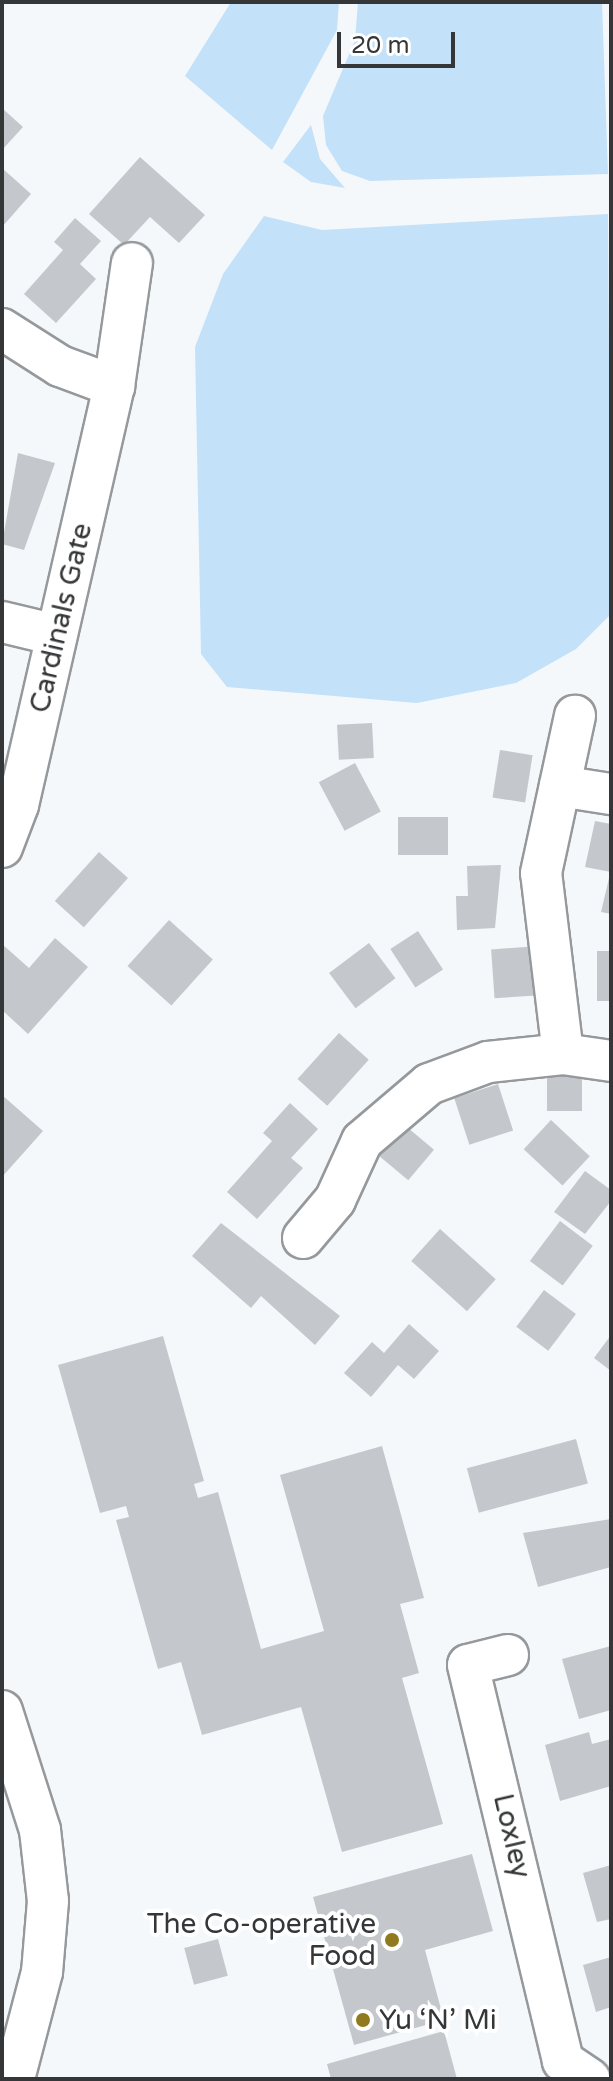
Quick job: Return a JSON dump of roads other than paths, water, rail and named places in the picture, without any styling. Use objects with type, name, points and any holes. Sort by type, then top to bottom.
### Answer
[{"type":"street","name":"Cardinals Gate","points":[[2,847],[56,635],[114,386],[132,263]]},
{"type":"street","points":[[2,329],[60,366],[114,386]]},
{"type":"street","points":[[2,622],[56,635]]},
{"type":"street","points":[[563,1054],[541,873],[575,716]]},
{"type":"street","points":[[560,786],[611,794]]},
{"type":"street","points":[[303,1238],[335,1200],[362,1141],[429,1084],[488,1062],[563,1054],[611,1061]]},
{"type":"street","name":"Loxley","points":[[508,1655],[468,1665],[563,2061],[590,2079]]},
{"type":"street","points":[[2,1711],[40,1830],[48,1901],[42,1972],[14,2079]]},
{"type":"place","name":"The Co-operative Food","points":[[392,1940]]},
{"type":"place","name":"Yu ‘N’ Mi","points":[[363,2020]]}]
